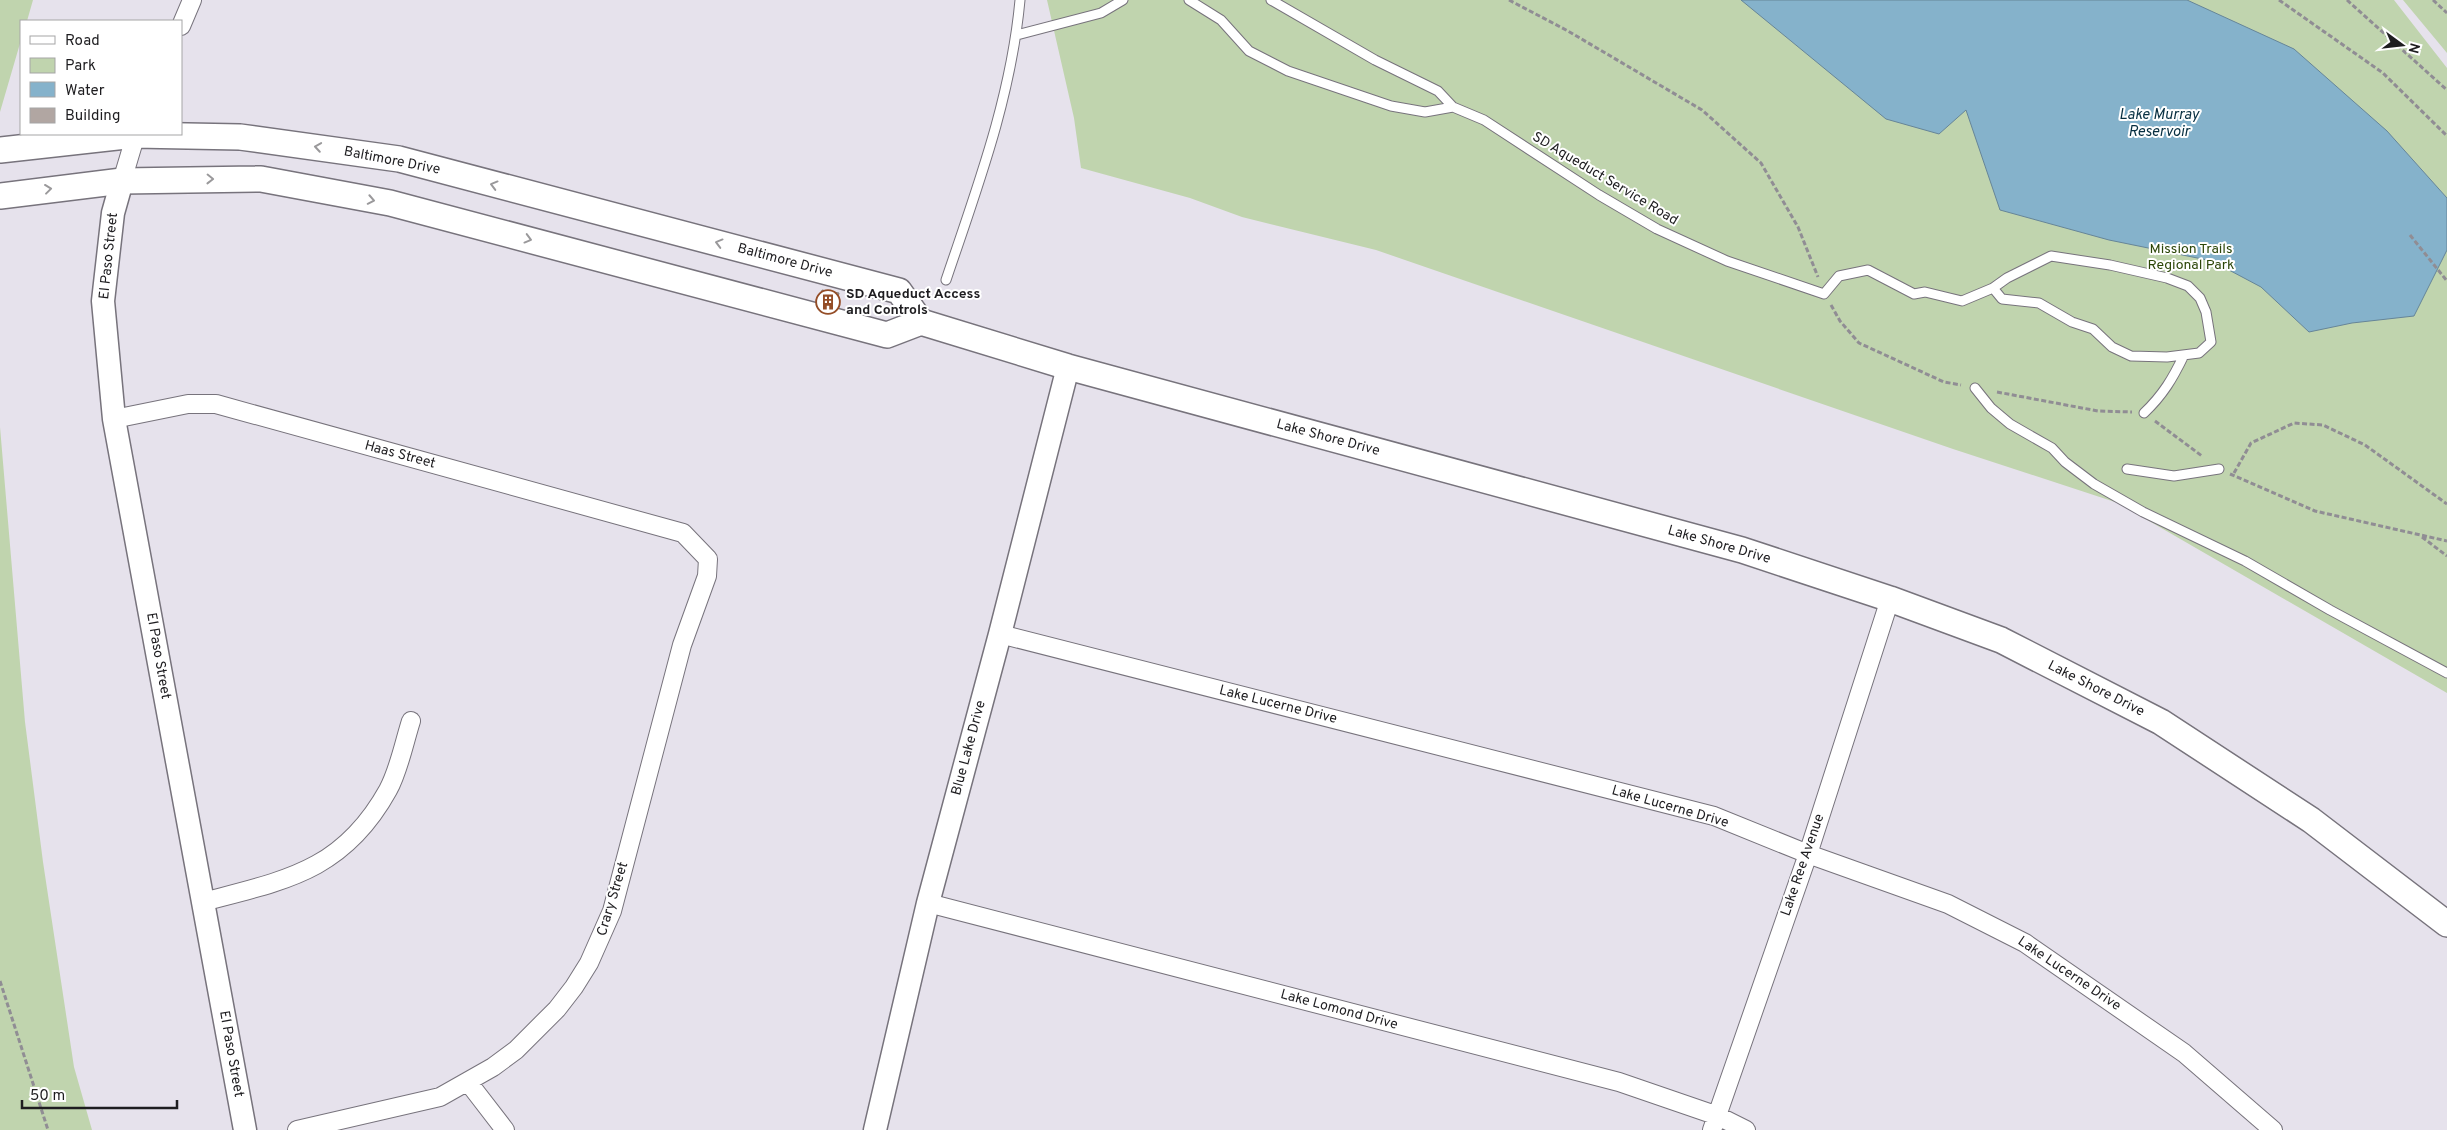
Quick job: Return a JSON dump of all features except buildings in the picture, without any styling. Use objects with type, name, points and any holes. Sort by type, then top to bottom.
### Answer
[{"type":"main road","name":"Baltimore Drive","points":[[0,150],[128,135]]},
{"type":"main road","name":"Baltimore Drive","points":[[158,135],[268,140],[398,159],[899,291],[921,322]]},
{"type":"main road","points":[[0,196],[122,181],[261,179],[390,203],[887,335],[921,322]]},
{"type":"main road","name":"Lake Shore Drive","points":[[921,322],[1068,367],[1742,550],[2001,640],[2161,722],[2312,820],[2447,924]]},
{"type":"street","points":[[182,24],[192,0]]},
{"type":"street","points":[[122,181],[136,135]]},
{"type":"street","name":"El Paso Street","points":[[122,181],[112,213],[103,301],[114,419],[245,1130]]},
{"type":"street","name":"Blue Lake Drive","points":[[875,1130],[928,903],[1000,634],[1068,367]]},
{"type":"street","name":"Haas Street","points":[[114,419],[188,404],[216,404],[683,533]]},
{"type":"street","name":"Crary Street","points":[[297,1130],[440,1097],[468,1082],[516,1050],[557,1009],[589,963],[608,920],[682,645],[707,576],[708,558],[683,533]]},
{"type":"street","name":"Lake Ree Avenue","points":[[1715,1123],[1808,854],[1890,600]]},
{"type":"street","name":"Lake Lucerne Drive","points":[[1000,634],[1714,816],[1808,854],[1948,904],[2025,943],[2184,1054],[2273,1130]]},
{"type":"street","points":[[203,902],[287,880],[325,861],[359,832],[389,788],[411,721]]},
{"type":"street","name":"Lake Lomond Drive","points":[[928,903],[1619,1082],[1715,1123],[1746,1130]]},
{"type":"street","points":[[468,1082],[505,1130]]},
{"type":"lane","points":[[946,280],[987,162],[1003,100],[1016,35],[1020,0]]},
{"type":"lane","points":[[1016,35],[1101,13],[1123,0]]},
{"type":"lane","points":[[1189,0],[1221,20],[1249,51],[1288,71],[1391,106],[1425,112],[1453,107]]},
{"type":"lane","name":"SD Aqueduct Service Road","points":[[1271,0],[1375,60],[1438,92],[1453,107],[1484,120],[1591,190],[1657,229],[1727,261],[1824,294],[1840,276],[1868,270],[1914,294],[1925,292],[1962,301],[1993,288],[2007,278],[2051,256],[2167,278],[2188,286],[2200,298],[2206,312],[2211,342],[2199,353],[2167,357],[2131,356],[2112,348],[2093,328],[2072,322],[2039,303],[2002,299],[1993,288]]},
{"type":"lane","points":[[2144,413],[2161,397],[2172,382],[2184,354]]},
{"type":"lane","points":[[1974,388],[1991,408],[2010,424],[2052,448],[2065,462],[2094,484],[2143,512],[2245,560],[2330,610],[2447,673]]},
{"type":"lane","points":[[2128,469],[2174,476],[2219,469]]},
{"type":"path","points":[[2279,0],[2383,73],[2447,136]]},
{"type":"path","points":[[2347,0],[2447,90]]},
{"type":"path","points":[[2433,0],[2447,13]]},
{"type":"path","points":[[2410,235],[2447,281]]},
{"type":"path","points":[[2233,475],[2251,443],[2294,423],[2323,426],[2364,445],[2447,504]]},
{"type":"path","points":[[2419,535],[2447,556]]},
{"type":"path","points":[[0,981],[48,1130]]},
{"type":"green space","points":[[0,0],[33,0],[27,20],[20,20],[20,43],[0,112]]},
{"type":"green space","name":"Mission Trails Regional Park","points":[[1047,0],[2394,0],[2447,68],[2447,693],[2118,503],[1953,449],[1376,250],[1242,217],[1190,198],[1081,168],[1074,118]]},
{"type":"green space","points":[[2403,0],[2447,0],[2447,53]]},
{"type":"green space","points":[[0,427],[25,722],[43,862],[74,1067],[92,1130],[0,1130]]},
{"type":"water","name":"Lake Murray Reservoir","points":[[1741,0],[2187,0],[2294,49],[2387,131],[2447,198],[2447,250],[2414,316],[2352,323],[2309,332],[2261,287],[2212,261],[2109,240],[2000,210],[1966,110],[1939,134],[1886,119]]},
{"type":"place","name":"SD Aqueduct Access and Controls","points":[[828,302]]}]
